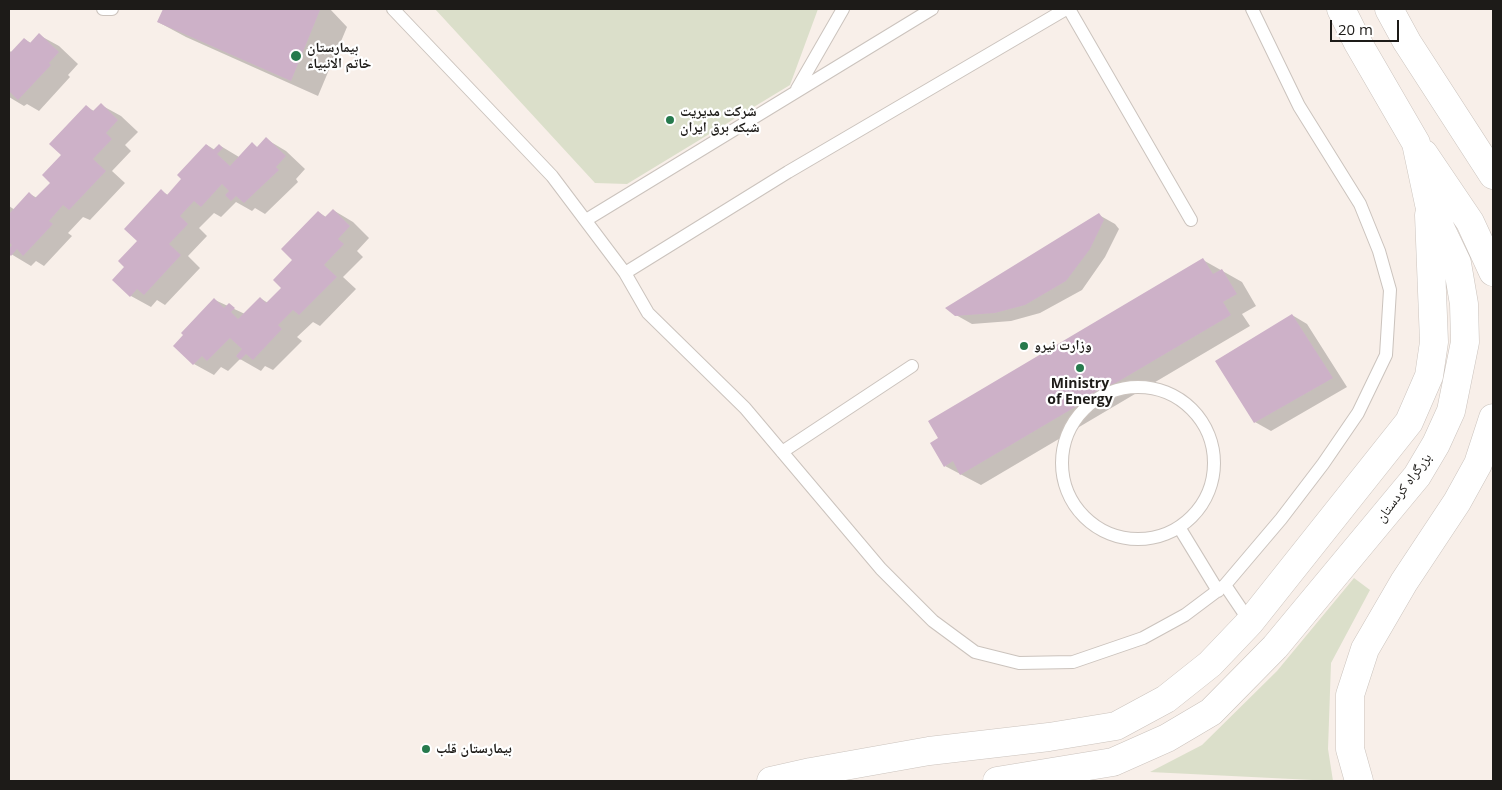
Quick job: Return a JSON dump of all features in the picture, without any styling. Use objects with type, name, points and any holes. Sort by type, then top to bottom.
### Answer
[{"type":"highway","name":"بزرگراه کردستان","points":[[997,781],[1113,762],[1167,738],[1211,712],[1275,647],[1416,476],[1436,444],[1451,411],[1465,342],[1464,304],[1457,264],[1429,204],[1416,142],[1358,43],[1341,9]]},
{"type":"highway","points":[[1389,9],[1407,42],[1493,175]]},
{"type":"highway","points":[[1416,142],[1470,222],[1493,272]]},
{"type":"highway","points":[[771,781],[930,751],[1049,737],[1116,726],[1166,699],[1210,664],[1250,622],[1409,422],[1429,376],[1434,342],[1429,204]]},
{"type":"highway","points":[[1359,781],[1350,749],[1350,695],[1365,649],[1404,582],[1457,502],[1478,464],[1493,418]]},
{"type":"lane","points":[[103,9],[112,9]]},
{"type":"lane","points":[[393,9],[552,176],[625,273],[648,313],[745,408],[881,569],[933,621],[975,652],[1019,664],[1072,662],[1143,638],[1185,615],[1221,588],[1281,520],[1358,413],[1386,355],[1390,290],[1379,251],[1360,204],[1300,106],[1252,9]]},
{"type":"lane","points":[[796,92],[843,9]]},
{"type":"lane","points":[[586,220],[932,9]]},
{"type":"lane","points":[[625,273],[788,172],[1067,9],[1191,220]]},
{"type":"lane","points":[[782,452],[912,366]]},
{"type":"lane","points":[[1142,386],[1166,391],[1187,404],[1203,422],[1212,444],[1214,468],[1209,492],[1196,512],[1179,527],[1151,539],[1125,539],[1100,530],[1079,513],[1066,490],[1061,464],[1065,438],[1078,415],[1096,399],[1118,389],[1142,386]]},
{"type":"lane","points":[[1179,527],[1221,588],[1250,622]]},
{"type":"green space","name":"شرکت مدیریت شبکه برق ایران","points":[[435,9],[818,9],[790,85],[627,184],[595,183]]},
{"type":"green space","points":[[1354,578],[1370,590],[1331,663],[1328,749],[1333,781],[1150,772],[1202,745],[1277,671]]},
{"type":"building","points":[[163,9],[320,10],[291,81],[157,22]]},
{"type":"building","points":[[39,33],[59,52],[49,63],[51,65],[18,100],[9,91],[9,54],[24,38],[30,43]]},
{"type":"building","points":[[101,103],[118,120],[106,133],[112,139],[93,159],[106,171],[69,210],[63,205],[49,221],[53,224],[23,256],[17,249],[11,256],[9,254],[9,249],[12,245],[9,242],[9,214],[29,192],[35,198],[50,183],[42,175],[61,155],[49,144],[86,105],[93,111]]},
{"type":"building","points":[[266,137],[286,156],[276,167],[279,170],[244,203],[236,196],[231,201],[225,195],[229,191],[222,184],[201,207],[194,201],[180,216],[188,224],[169,244],[181,255],[144,295],[137,289],[130,297],[112,280],[124,267],[118,261],[137,241],[124,229],[161,189],[167,195],[181,179],[177,175],[206,144],[213,150],[219,144],[223,148],[217,154],[230,166],[252,142],[257,147]]},
{"type":"building","points":[[333,209],[350,226],[338,239],[344,244],[324,265],[337,277],[299,315],[293,310],[278,325],[282,329],[253,360],[246,354],[240,360],[236,356],[242,349],[230,338],[207,361],[202,356],[193,365],[173,346],[183,335],[181,333],[214,298],[224,308],[229,303],[235,308],[231,312],[238,319],[260,297],[266,303],[281,288],[273,280],[292,260],[281,249],[318,211],[325,217]]},
{"type":"building","points":[[1099,213],[1104,220],[1090,249],[1066,281],[1025,305],[995,313],[955,316],[945,308]]},
{"type":"building","name":"Ministry of Energy","points":[[1203,258],[1213,274],[1222,269],[1237,294],[1223,302],[1231,315],[960,475],[953,461],[944,467],[930,443],[938,438],[928,421]]},
{"type":"building","points":[[1292,314],[1333,378],[1254,423],[1215,361]]},
{"type":"place","name":"بیمارستان خاتم الانبیاء","points":[[296,56]]},
{"type":"place","name":"شرکت مدیریت شبکه برق ایران","points":[[670,120]]},
{"type":"place","name":"وزارت نیرو","points":[[1024,346]]},
{"type":"place","name":"Ministry of Energy","points":[[1080,368]]},
{"type":"place","name":"بیمارستان قلب","points":[[426,749]]}]
